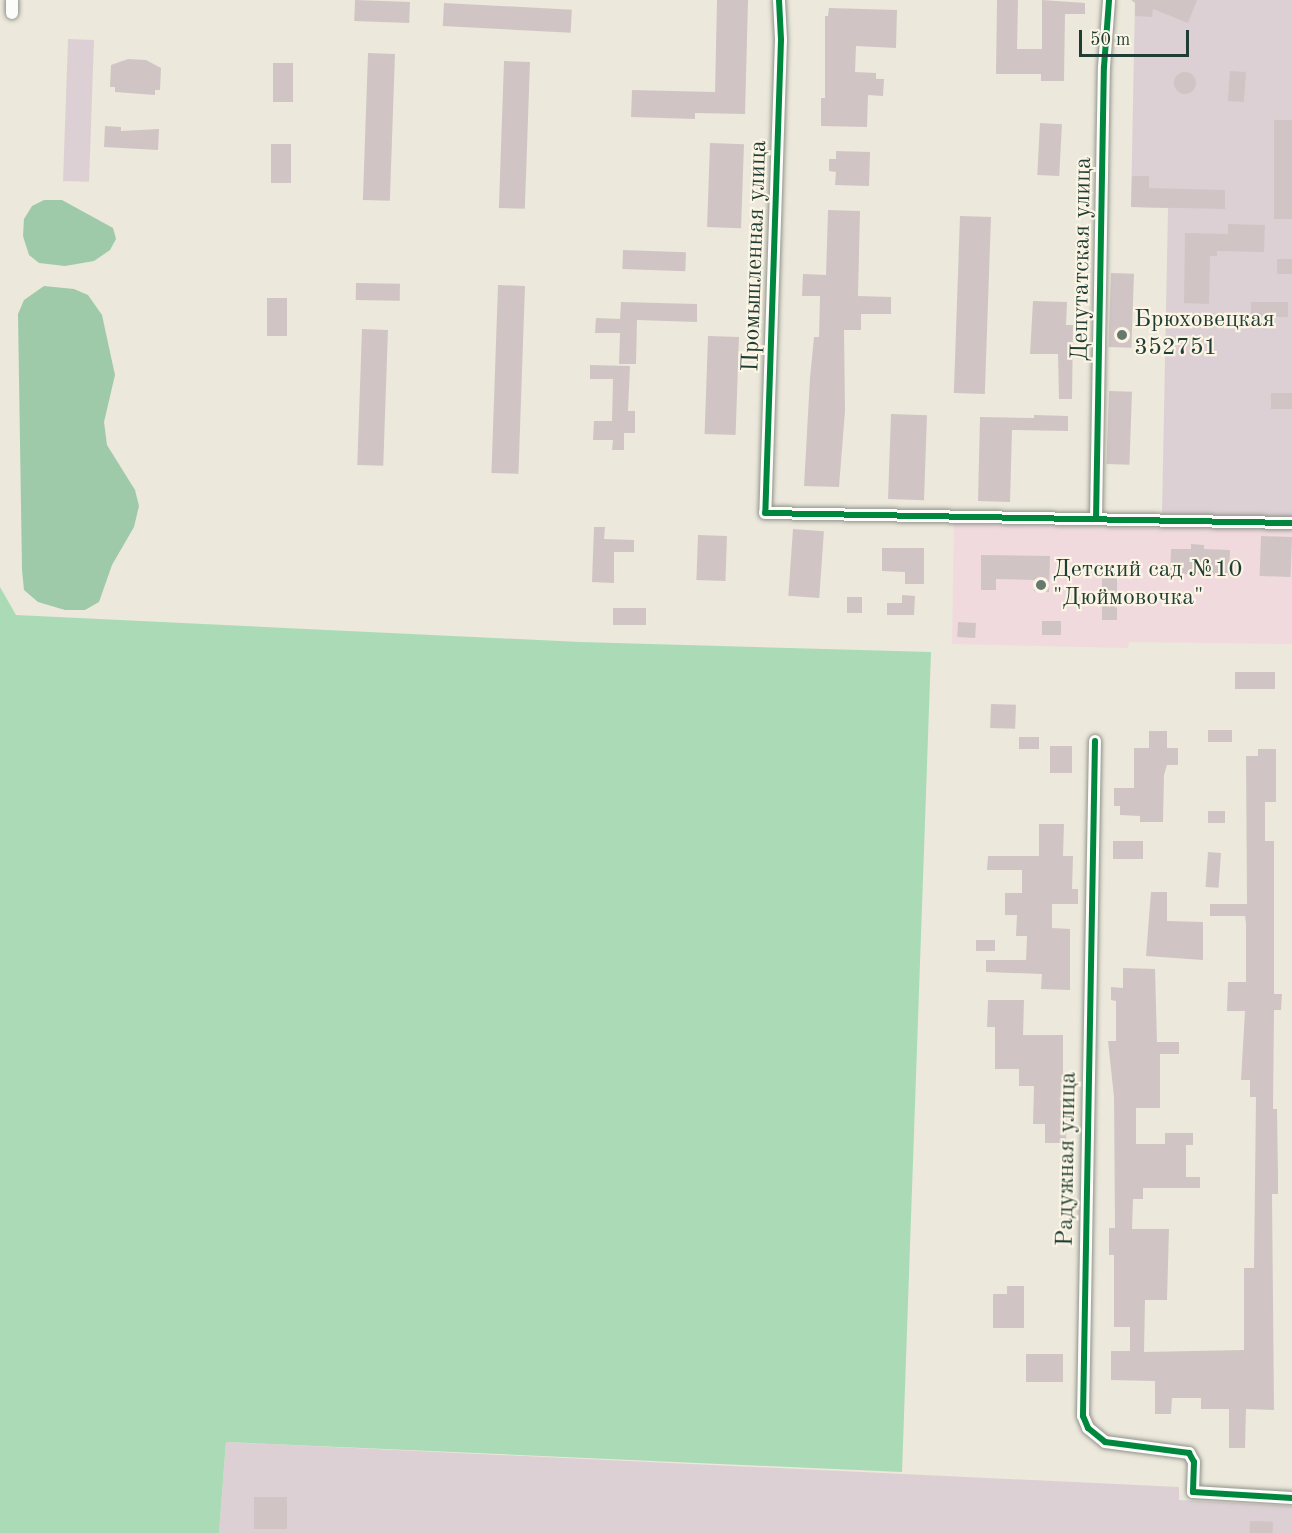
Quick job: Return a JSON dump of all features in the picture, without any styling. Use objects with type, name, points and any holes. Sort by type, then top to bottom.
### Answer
[{"type":"street","points":[[12,0],[12,13]]},
{"type":"street","name":"Промышленная улица","points":[[779,0],[781,40],[765,513],[1096,519]]},
{"type":"street","name":"Депутатская улица","points":[[1096,519],[1104,67],[1109,0]]},
{"type":"street","points":[[1096,519],[1292,523]]},
{"type":"street","name":"Радужная улица","points":[[1095,741],[1081,1406],[1088,1428],[1105,1442],[1189,1453],[1194,1462],[1193,1492],[1292,1498]]},
{"type":"shaded area","points":[[1135,0],[1292,0],[1292,517],[1162,514],[1168,208],[1131,207]]},
{"type":"shaded area","points":[[68,39],[94,40],[89,182],[63,181]]},
{"type":"shaded area","points":[[1162,514],[1292,517],[1292,644],[1129,642],[1128,648],[952,644],[954,524],[1162,528]]},
{"type":"shaded area","points":[[226,1442],[1179,1487],[1179,1500],[1292,1506],[1292,1533],[219,1533]]},
{"type":"green space","points":[[44,200],[62,200],[113,228],[116,239],[110,250],[94,261],[65,266],[39,263],[29,255],[23,236],[24,219],[32,206]]},
{"type":"green space","points":[[44,286],[74,289],[88,295],[102,315],[115,375],[104,422],[107,445],[135,490],[139,506],[134,527],[112,565],[99,602],[85,610],[65,610],[38,602],[24,590],[18,314],[24,300]]},
{"type":"green space","points":[[0,587],[16,615],[580,642],[931,652],[902,1472],[226,1442],[219,1533],[0,1533]]},
{"type":"building","points":[[355,0],[410,2],[409,23],[354,21]]},
{"type":"building","points":[[717,0],[748,0],[745,114],[695,113],[695,119],[631,117],[632,90],[715,92]]},
{"type":"building","points":[[997,0],[1018,0],[1017,49],[1042,49],[1042,0],[1085,3],[1085,14],[1065,14],[1064,81],[1041,81],[1041,74],[996,74]]},
{"type":"building","points":[[1131,0],[1197,0],[1188,23],[1153,9],[1152,17],[1135,16],[1135,3]]},
{"type":"building","points":[[444,3],[572,10],[571,33],[443,26]]},
{"type":"building","points":[[829,8],[897,10],[896,48],[856,46],[855,72],[876,73],[876,79],[884,79],[883,96],[868,95],[867,127],[821,126],[821,98],[825,98],[825,16],[828,16]]},
{"type":"building","points":[[368,53],[395,54],[390,201],[363,200]]},
{"type":"building","points":[[128,59],[146,60],[161,68],[160,90],[155,90],[155,95],[115,92],[115,87],[110,87],[111,65]]},
{"type":"building","points":[[504,61],[530,62],[525,209],[499,208]]},
{"type":"building","points":[[273,63],[293,63],[293,102],[273,102]]},
{"type":"building","points":[[1230,71],[1246,72],[1244,102],[1228,101]]},
{"type":"building","points":[[1185,72],[1195,79],[1196,83],[1189,93],[1185,94],[1175,87],[1174,83],[1181,73]]},
{"type":"building","points":[[1274,120],[1292,120],[1292,219],[1274,219]]},
{"type":"building","points":[[1040,123],[1062,124],[1059,176],[1037,175]]},
{"type":"building","points":[[105,126],[121,127],[121,131],[159,129],[158,150],[104,147]]},
{"type":"building","points":[[710,143],[744,144],[741,228],[707,227]]},
{"type":"building","points":[[271,144],[291,144],[291,183],[271,183]]},
{"type":"building","points":[[836,151],[870,152],[869,186],[835,185],[836,172],[829,171],[829,159],[836,159]]},
{"type":"building","points":[[1132,176],[1149,176],[1149,188],[1225,190],[1225,209],[1131,207]]},
{"type":"building","points":[[828,210],[860,211],[858,296],[891,297],[891,314],[861,314],[861,330],[844,330],[845,411],[839,487],[804,486],[810,378],[814,337],[819,337],[820,296],[802,296],[803,274],[826,275]]},
{"type":"building","points":[[960,216],[991,217],[985,394],[954,393]]},
{"type":"building","points":[[1228,224],[1265,225],[1264,252],[1217,251],[1217,256],[1210,256],[1209,304],[1184,303],[1185,233],[1228,234]]},
{"type":"building","points":[[623,250],[686,252],[685,271],[622,269]]},
{"type":"building","points":[[1277,259],[1292,259],[1292,274],[1277,274]]},
{"type":"building","points":[[1111,273],[1134,274],[1131,348],[1108,347]]},
{"type":"building","points":[[356,283],[400,284],[400,301],[356,300]]},
{"type":"building","points":[[498,285],[525,286],[518,474],[491,473]]},
{"type":"building","points":[[267,298],[287,298],[287,336],[267,336]]},
{"type":"building","points":[[1033,301],[1067,302],[1066,325],[1073,325],[1072,399],[1059,399],[1058,354],[1030,354]]},
{"type":"building","points":[[621,302],[697,304],[697,322],[637,320],[636,364],[619,364],[620,333],[595,333],[596,318],[620,319]]},
{"type":"building","points":[[1251,302],[1288,302],[1288,317],[1251,317]]},
{"type":"building","points":[[362,329],[388,330],[383,466],[357,465]]},
{"type":"building","points":[[708,336],[739,337],[736,435],[705,434]]},
{"type":"building","points":[[590,365],[630,366],[628,411],[635,411],[635,433],[624,433],[624,450],[612,450],[613,440],[593,440],[594,421],[612,421],[613,379],[590,379]]},
{"type":"building","points":[[1109,391],[1132,392],[1129,465],[1106,464]]},
{"type":"building","points":[[1271,393],[1292,393],[1292,409],[1271,409]]},
{"type":"building","points":[[891,414],[927,415],[924,500],[888,499]]},
{"type":"building","points":[[1034,415],[1068,416],[1068,431],[1012,430],[1010,502],[978,501],[980,417],[1034,418]]},
{"type":"building","points":[[594,527],[605,527],[604,539],[634,540],[634,552],[614,552],[614,583],[592,582]]},
{"type":"building","points":[[793,529],[824,531],[819,598],[788,596]]},
{"type":"building","points":[[698,535],[727,536],[725,581],[696,580]]},
{"type":"building","points":[[1261,536],[1292,537],[1291,577],[1260,576]]},
{"type":"building","points":[[1191,544],[1204,545],[1204,549],[1230,550],[1229,575],[1170,574],[1171,549],[1191,549]]},
{"type":"building","points":[[882,548],[924,548],[924,584],[905,584],[905,572],[882,571]]},
{"type":"building","points":[[981,555],[1050,556],[1049,592],[1034,591],[1034,580],[996,579],[996,590],[981,590]]},
{"type":"building","points":[[1102,575],[1117,575],[1117,620],[1102,620]]},
{"type":"building","points":[[902,595],[915,596],[914,615],[887,615],[887,603],[902,603]]},
{"type":"building","points":[[847,597],[862,597],[862,613],[847,613]]},
{"type":"building","points":[[613,608],[646,608],[646,625],[613,625]]},
{"type":"building","points":[[1042,621],[1061,621],[1061,635],[1042,635]]},
{"type":"building","points":[[958,622],[976,623],[975,638],[957,637]]},
{"type":"building","points":[[1235,672],[1275,672],[1275,689],[1235,689]]},
{"type":"building","points":[[991,704],[1016,705],[1015,729],[990,728]]},
{"type":"building","points":[[1208,730],[1232,730],[1232,742],[1208,742]]},
{"type":"building","points":[[1149,731],[1167,731],[1167,748],[1178,748],[1178,765],[1167,765],[1164,775],[1163,822],[1140,822],[1140,816],[1120,815],[1120,806],[1114,806],[1114,788],[1134,788],[1134,748],[1149,748]]},
{"type":"building","points":[[1019,737],[1039,737],[1039,749],[1019,749]]},
{"type":"building","points":[[1050,746],[1072,746],[1072,773],[1050,773]]},
{"type":"building","points":[[1258,749],[1276,749],[1276,802],[1265,802],[1265,841],[1274,841],[1274,994],[1282,994],[1281,1010],[1274,1010],[1273,1109],[1277,1109],[1278,1194],[1272,1194],[1274,1410],[1246,1409],[1245,1448],[1229,1448],[1229,1409],[1201,1409],[1201,1398],[1172,1398],[1171,1414],[1155,1414],[1155,1381],[1111,1380],[1111,1351],[1130,1351],[1130,1327],[1114,1327],[1114,1255],[1109,1255],[1109,1228],[1115,1228],[1114,1097],[1108,1041],[1116,1041],[1116,1001],[1111,1000],[1111,987],[1123,988],[1123,968],[1155,969],[1157,1042],[1179,1042],[1179,1054],[1160,1054],[1160,1108],[1136,1108],[1136,1144],[1165,1144],[1165,1133],[1193,1133],[1193,1145],[1186,1145],[1186,1177],[1200,1177],[1200,1188],[1143,1188],[1143,1199],[1133,1199],[1132,1229],[1169,1229],[1167,1300],[1145,1300],[1144,1352],[1244,1350],[1244,1268],[1254,1268],[1256,1097],[1250,1097],[1250,1080],[1241,1080],[1245,1011],[1227,1011],[1228,982],[1246,982],[1246,924],[1245,916],[1210,916],[1210,904],[1247,904],[1246,756],[1258,756]]},
{"type":"building","points":[[1208,811],[1225,811],[1225,823],[1208,823]]},
{"type":"building","points":[[1039,824],[1064,824],[1063,856],[1073,856],[1072,889],[1078,889],[1078,904],[1052,904],[1052,928],[1070,929],[1070,990],[1041,989],[1042,974],[986,972],[986,960],[1026,960],[1027,936],[1016,936],[1017,915],[1005,915],[1005,893],[1022,893],[1022,870],[987,870],[988,856],[1039,856]]},
{"type":"building","points":[[1113,841],[1143,841],[1143,859],[1113,859]]},
{"type":"building","points":[[1208,852],[1221,853],[1219,888],[1206,887]]},
{"type":"building","points":[[1151,892],[1167,892],[1167,921],[1203,922],[1203,960],[1146,956]]},
{"type":"building","points":[[976,940],[995,940],[995,951],[976,951]]},
{"type":"building","points":[[988,1000],[1024,1000],[1023,1035],[1063,1035],[1063,1073],[1073,1073],[1073,1087],[1067,1087],[1066,1143],[1045,1143],[1045,1124],[1033,1124],[1034,1086],[1019,1086],[1019,1069],[995,1069],[995,1027],[987,1027]]},
{"type":"building","points":[[1007,1286],[1024,1286],[1024,1328],[993,1328],[993,1294],[1007,1294]]},
{"type":"building","points":[[1026,1354],[1063,1354],[1063,1382],[1026,1382]]},
{"type":"building","points":[[254,1497],[287,1497],[287,1529],[254,1529]]},
{"type":"building","points":[[1250,1521],[1273,1522],[1273,1533],[1250,1533]]},
{"type":"cycle path","points":[[779,0],[781,40],[765,513],[1292,523]]},
{"type":"cycle path","points":[[1096,519],[1104,67],[1109,0]]},
{"type":"cycle path","points":[[1095,741],[1083,1416],[1088,1428],[1105,1442],[1189,1453],[1194,1462],[1193,1492],[1292,1498]]},
{"type":"place","name":"Брюховецкая 352751","points":[[1122,335]]},
{"type":"place","name":"Детский сад №10 \"Дюймовочка\"","points":[[1041,585]]}]
